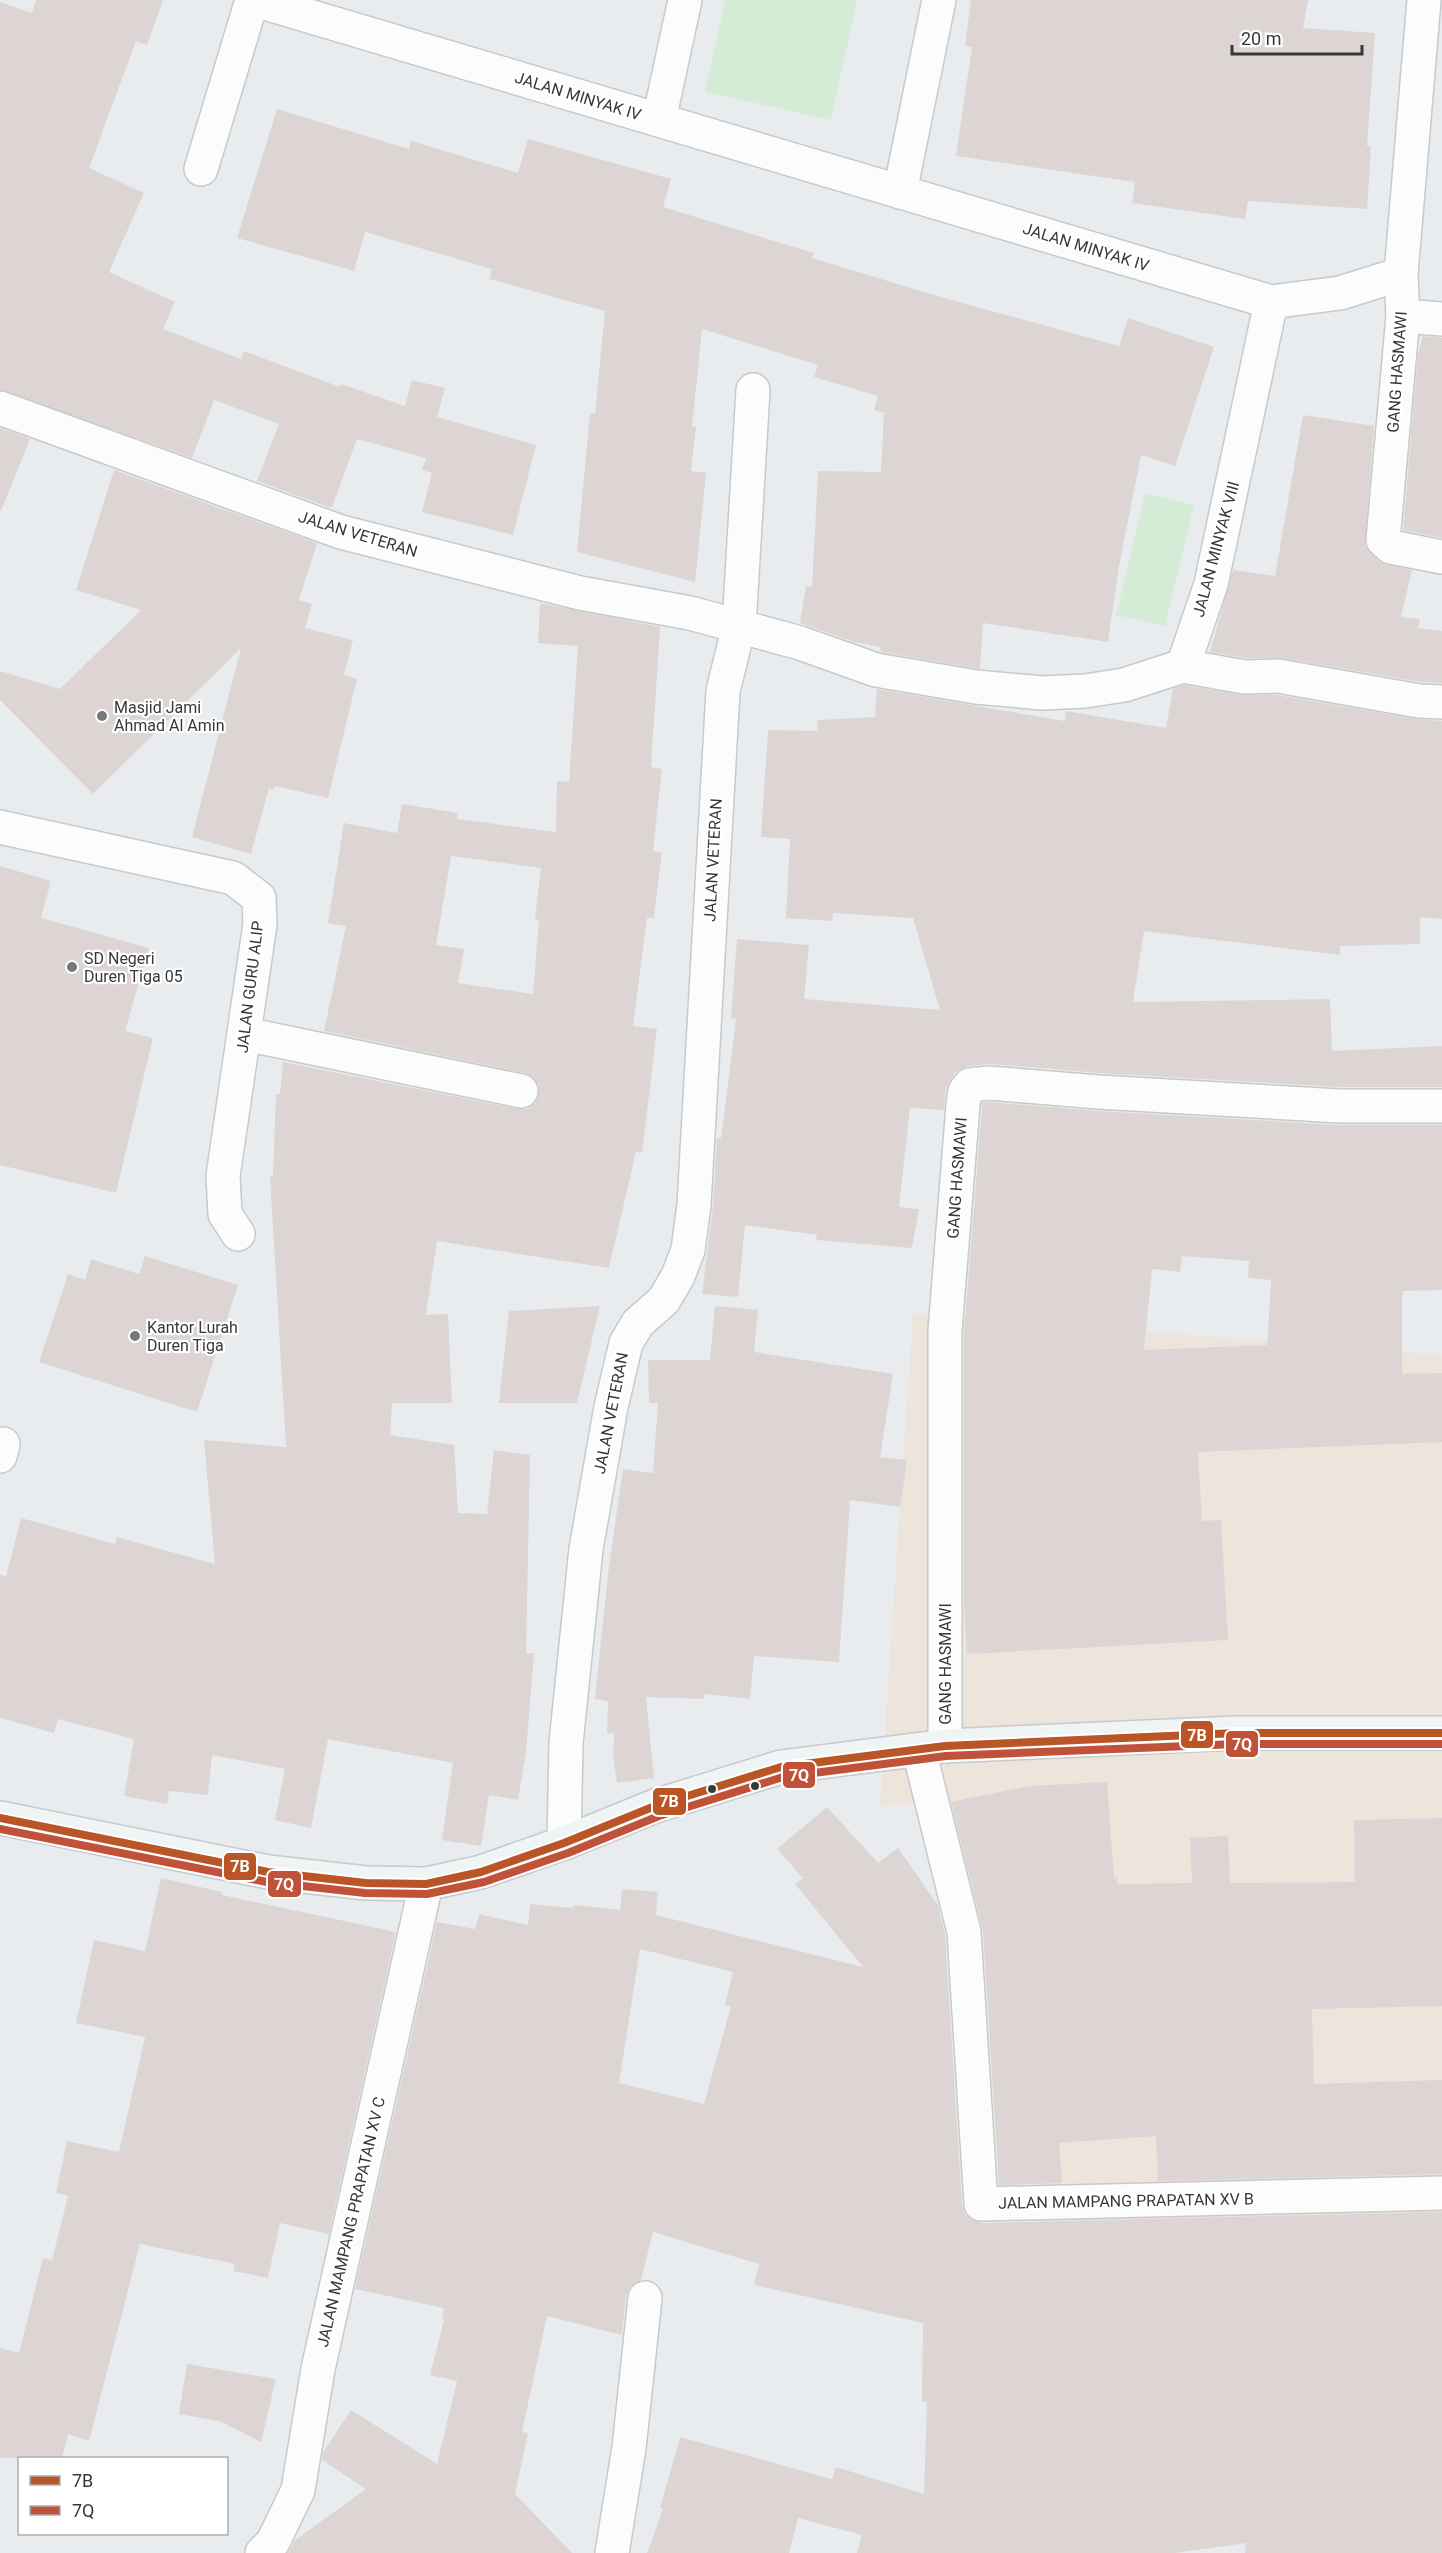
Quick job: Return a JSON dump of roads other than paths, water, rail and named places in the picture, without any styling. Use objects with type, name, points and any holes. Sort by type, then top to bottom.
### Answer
[{"type":"main road","points":[[0,1818],[268,1872],[366,1883],[426,1884],[481,1872],[564,1843],[655,1806],[781,1767],[932,1748],[1237,1733],[1442,1733]]},
{"type":"street","name":"JALAN MINYAK IV","points":[[254,0],[1271,302]]},
{"type":"street","points":[[201,169],[254,0]]},
{"type":"street","points":[[659,120],[685,0]]},
{"type":"street","points":[[900,192],[939,0]]},
{"type":"street","name":"GANG HASMAWI","points":[[1424,0],[1401,274],[1403,316],[1383,540],[1391,547],[1442,557]]},
{"type":"street","points":[[1271,302],[1340,292],[1401,274]]},
{"type":"street","name":"JALAN MINYAK VIII","points":[[1183,666],[1211,584],[1271,302]]},
{"type":"street","points":[[1403,316],[1442,319]]},
{"type":"street","points":[[753,390],[739,626],[800,643],[876,670],[987,688],[1042,693],[1085,691],[1124,685],[1183,666],[1244,677],[1278,676],[1419,701],[1442,702]]},
{"type":"street","name":"JALAN VETERAN","points":[[0,408],[341,532],[580,593],[690,613],[739,626],[723,692],[695,1193],[688,1250],[678,1276],[664,1300],[638,1323],[626,1343],[617,1376],[586,1549],[566,1743],[564,1843]]},
{"type":"street","name":"JALAN GURU ALIP","points":[[0,826],[233,878],[259,898],[260,924],[223,1176],[225,1214],[238,1234]]},
{"type":"street","points":[[245,1034],[521,1091]]},
{"type":"street","name":"GANG HASMAWI","points":[[932,1748],[945,1331],[965,1091],[970,1085],[989,1083],[1098,1092],[1340,1106],[1442,1106]]},
{"type":"street","name":"JALAN MAMPANG PRAPATAN XV B","points":[[932,1748],[964,1932],[981,2204],[1442,2193]]},
{"type":"street","name":"JALAN MAMPANG PRAPATAN XV C","points":[[262,2553],[273,2542],[298,2490],[318,2369],[426,1884]]},
{"type":"street","points":[[612,2553],[629,2448],[645,2298]]},
{"type":"place","name":"Masjid Jami Ahmad Al Amin","points":[[102,716]]},
{"type":"place","name":"SD Negeri Duren Tiga 05","points":[[72,967]]},
{"type":"place","name":"Kantor Lurah Duren Tiga","points":[[135,1336]]}]
